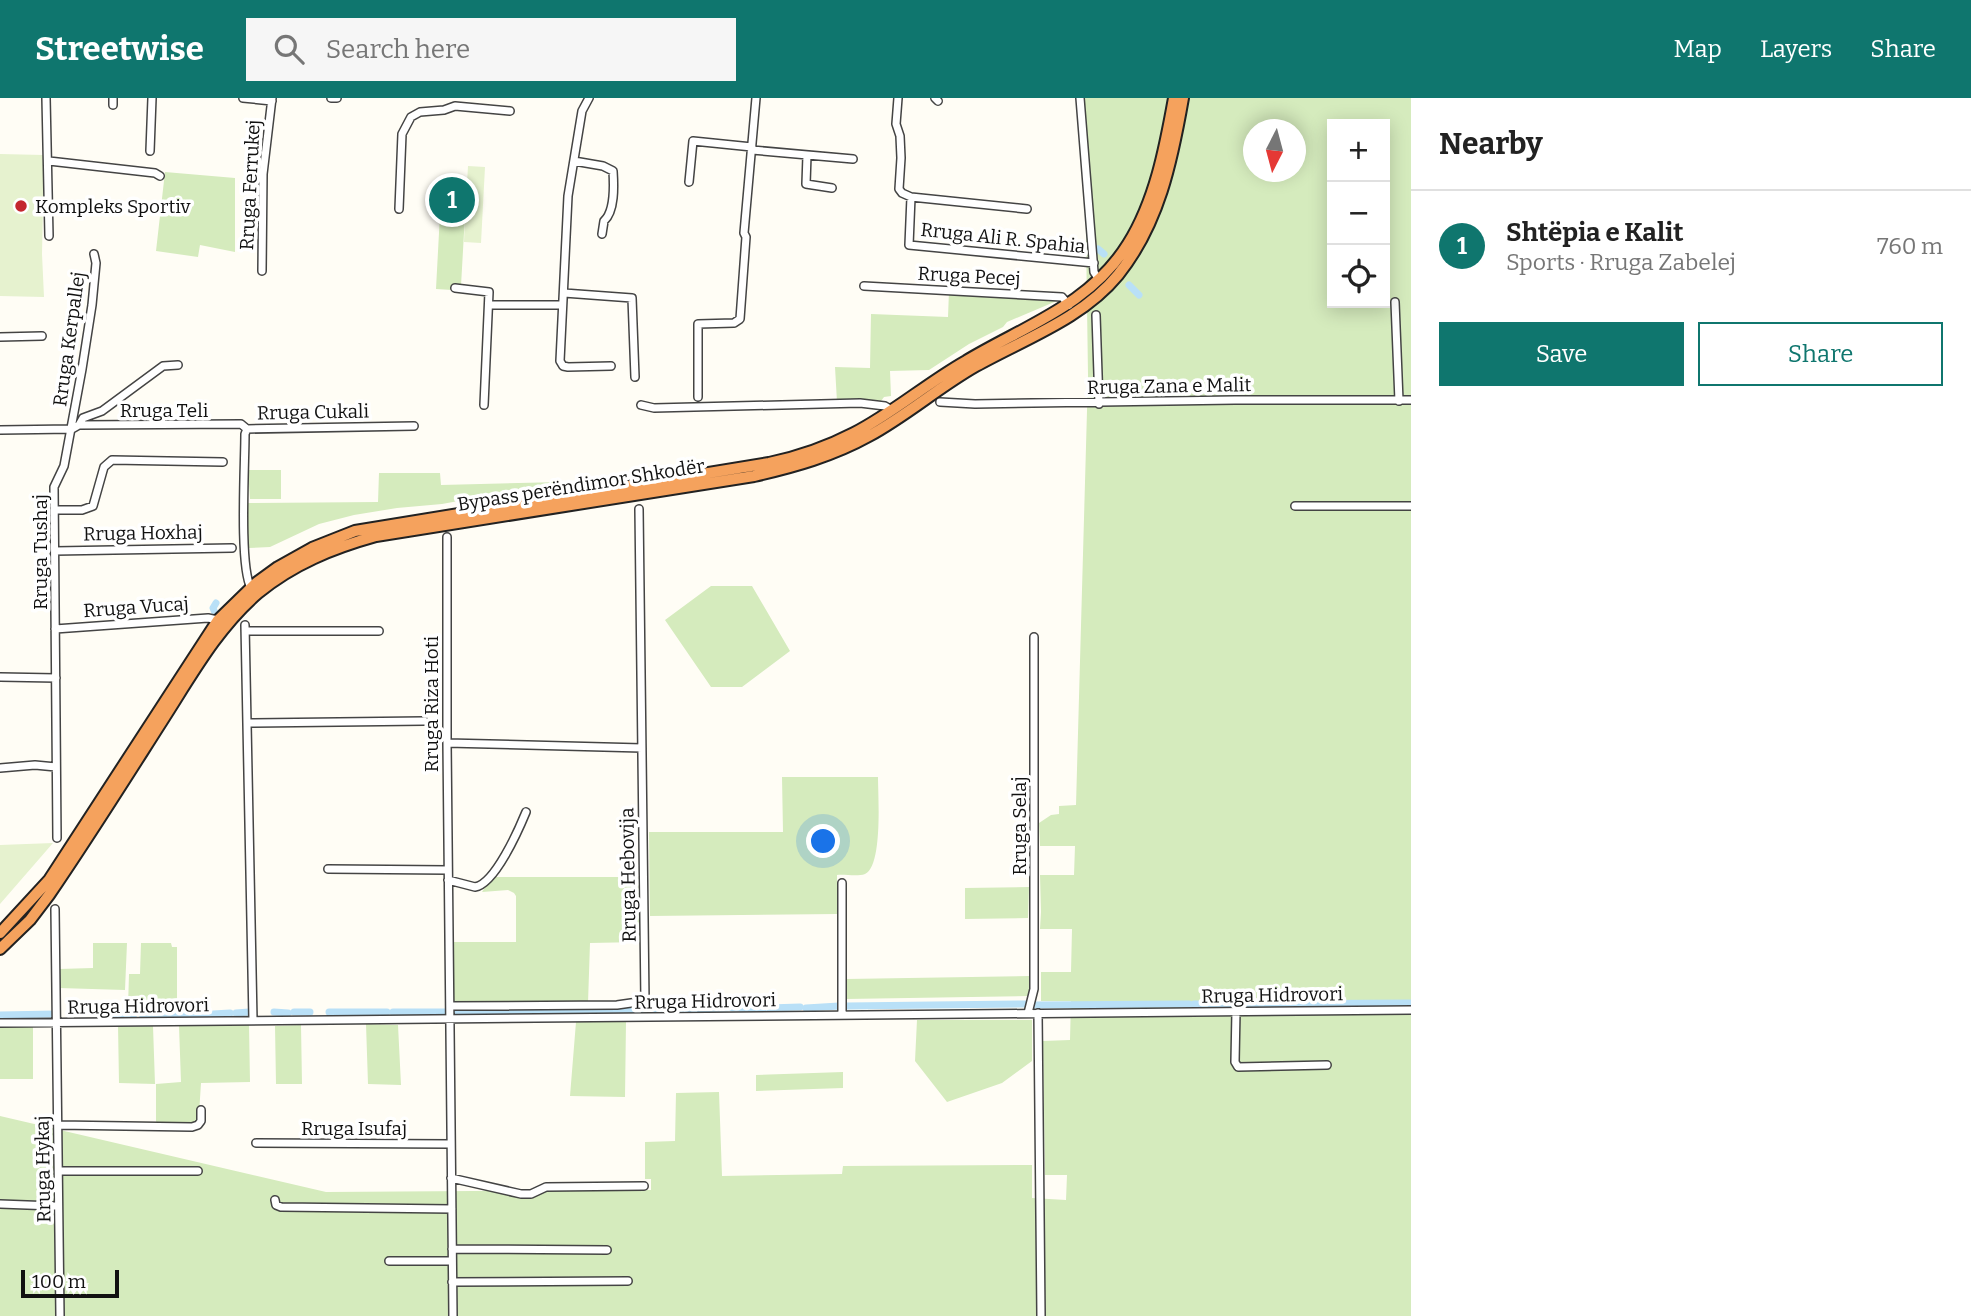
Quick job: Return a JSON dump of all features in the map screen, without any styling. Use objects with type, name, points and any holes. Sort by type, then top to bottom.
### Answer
[{"type":"highway","name":"Bypass perëndimor Shkodër","points":[[0,933],[49,880],[218,620],[278,566],[312,548],[355,531],[769,463],[802,455],[839,440],[892,410],[963,362],[1069,305],[1099,280],[1128,244],[1140,222],[1162,159],[1174,98]]},
{"type":"highway","name":"Bypass perëndimor Shkodër","points":[[0,949],[30,920],[50,895],[209,648],[243,607],[266,587],[310,559],[342,545],[376,536],[754,475],[793,467],[834,453],[871,435],[966,372],[1065,318],[1094,298],[1117,276],[1153,220],[1175,144],[1184,98]]},
{"type":"street","points":[[46,98],[49,236]]},
{"type":"street","points":[[150,151],[152,98]]},
{"type":"street","name":"Rruga Ferrukej","points":[[243,98],[272,99],[263,174],[262,271]]},
{"type":"street","points":[[331,98],[337,98]]},
{"type":"street","points":[[589,98],[582,111],[568,196],[560,361],[563,366],[611,366]]},
{"type":"street","points":[[698,397],[698,324],[734,323],[740,319],[746,237],[744,233],[756,98]]},
{"type":"street","points":[[898,98],[896,124],[901,158],[899,189],[902,193],[911,197],[1027,209]]},
{"type":"street","points":[[1080,98],[1094,272],[1099,280]]},
{"type":"street","points":[[399,209],[402,134],[411,117],[420,112],[442,111],[455,102],[510,111]]},
{"type":"street","points":[[689,182],[693,141],[853,159]]},
{"type":"street","points":[[807,155],[806,184],[832,188]]},
{"type":"street","points":[[49,161],[155,173],[160,176]]},
{"type":"street","points":[[574,161],[603,166],[613,172],[611,209],[604,221],[602,234]]},
{"type":"street","name":"Rruga Ali R. Spahia","points":[[911,197],[909,245],[1094,263]]},
{"type":"street","name":"Rruga Kerpallej","points":[[76,427],[96,263],[94,254]]},
{"type":"street","name":"Rruga Pecej","points":[[864,286],[1062,297],[1069,305]]},
{"type":"street","points":[[455,288],[489,292],[484,405]]},
{"type":"street","points":[[564,293],[632,298],[635,377]]},
{"type":"street","points":[[1395,302],[1399,401]]},
{"type":"street","points":[[489,305],[562,305]]},
{"type":"street","points":[[1096,315],[1099,404]]},
{"type":"street","points":[[0,337],[43,336]]},
{"type":"street","name":"Rruga Teli","points":[[76,427],[83,418],[108,407],[163,366],[178,365]]},
{"type":"street","name":"Rruga Zana e Malit","points":[[940,402],[1099,404],[1235,400],[1411,401]]},
{"type":"street","points":[[641,405],[663,408],[860,403],[886,406],[892,410]]},
{"type":"street","name":"Rruga Teli","points":[[0,430],[241,424],[247,429]]},
{"type":"street","name":"Rruga Cukali","points":[[251,588],[247,579],[245,546],[247,429],[414,426]]},
{"type":"street","name":"Rruga Tushaj","points":[[57,838],[54,486],[64,466],[76,427]]},
{"type":"street","points":[[55,510],[82,510],[93,506],[104,467],[112,460],[223,462]]},
{"type":"street","points":[[1295,506],[1411,506]]},
{"type":"street","name":"Rruga Hebovija","points":[[450,1006],[617,1005],[645,1001],[639,509]]},
{"type":"street","name":"Rruga Riza Hoti","points":[[447,537],[450,1019]]},
{"type":"street","name":"Rruga Hoxhaj","points":[[55,551],[232,548]]},
{"type":"street","name":"Rruga Vucaj","points":[[55,629],[208,618],[218,620]]},
{"type":"street","points":[[253,1020],[246,628],[379,631]]},
{"type":"street","name":"Rruga Selaj","points":[[1028,1013],[1034,989],[1034,637]]},
{"type":"street","points":[[0,677],[56,678]]},
{"type":"street","points":[[248,723],[424,721]]},
{"type":"street","points":[[447,743],[642,748]]},
{"type":"street","points":[[0,768],[34,765],[56,767]]},
{"type":"street","points":[[448,880],[475,887],[486,882],[505,854],[526,811]]},
{"type":"street","points":[[328,869],[448,870]]},
{"type":"street","points":[[842,883],[842,1015]]},
{"type":"street","points":[[55,909],[57,1022]]},
{"type":"street","name":"Rruga Hidrovori","points":[[0,1023],[1411,1010]]},
{"type":"street","points":[[1236,1012],[1235,1062],[1238,1067],[1327,1065]]},
{"type":"street","points":[[1038,1013],[1041,1316]]},
{"type":"street","points":[[450,1019],[453,1316]]},
{"type":"street","name":"Rruga Hykaj","points":[[57,1022],[60,1316]]},
{"type":"street","points":[[58,1125],[192,1127],[201,1121],[201,1110]]},
{"type":"street","name":"Rruga Isufaj","points":[[256,1143],[451,1144]]},
{"type":"street","points":[[59,1171],[198,1171]]},
{"type":"street","points":[[451,1178],[522,1194],[531,1194],[546,1187],[644,1186]]},
{"type":"street","points":[[275,1200],[275,1205],[282,1208],[452,1209]]},
{"type":"street","points":[[0,1204],[54,1206]]},
{"type":"street","points":[[452,1249],[607,1250]]},
{"type":"street","points":[[389,1261],[452,1261]]},
{"type":"street","points":[[452,1282],[628,1281]]},
{"type":"green space","points":[[1084,98],[1411,98],[1411,1316],[0,1316],[0,1116],[326,1192],[651,1190],[651,1179],[645,1179],[645,1142],[675,1141],[676,1093],[719,1092],[722,1176],[842,1174],[843,1166],[1032,1165],[1032,1198],[1066,1200],[1067,1175],[1045,1175],[1043,1041],[1070,1040],[1071,1001],[1041,1001],[1041,972],[1071,972],[1072,929],[1040,929],[1040,875],[1074,875],[1075,846],[1040,846],[1039,823],[1051,815],[1059,814],[1059,806],[1076,805],[1088,375]]},
{"type":"green space","name":"Kompleks Sportiv","points":[[0,154],[44,155],[44,297],[0,296]]},
{"type":"green space","points":[[468,166],[485,167],[481,243],[464,242],[465,215],[440,214],[441,183],[467,184]]},
{"type":"green space","points":[[165,172],[235,178],[235,252],[200,245],[198,257],[156,251]]},
{"type":"green space","points":[[440,214],[465,215],[461,286],[452,290],[436,289]]},
{"type":"green space","points":[[949,291],[1059,300],[1007,322],[1003,327],[969,344],[929,370],[890,371],[891,396],[884,397],[881,401],[837,402],[835,367],[870,368],[871,314],[948,317]]},
{"type":"green space","points":[[248,470],[281,470],[281,499],[250,499]]},
{"type":"green space","points":[[379,473],[440,473],[441,485],[561,482],[442,504],[354,515],[319,524],[270,547],[248,548],[248,503],[378,502]]},
{"type":"green space","points":[[711,586],[752,586],[790,651],[742,687],[711,687],[665,620]]},
{"type":"green space","points":[[782,777],[878,777],[875,858],[865,874],[837,875],[837,914],[650,916],[649,832],[783,832]]},
{"type":"green space","points":[[53,843],[0,904],[0,845]]},
{"type":"green space","points":[[492,877],[638,877],[640,942],[590,943],[588,1003],[452,1003],[451,942],[516,942],[516,896],[508,890],[482,892]]},
{"type":"green space","points":[[1029,887],[1028,918],[965,919],[965,888]]},
{"type":"green space","points":[[93,943],[127,943],[125,990],[59,988],[59,969],[93,968]]},
{"type":"green space","points":[[141,943],[171,943],[172,947],[177,947],[177,1005],[174,1011],[135,1010],[135,1007],[128,1007],[129,974],[140,974]]},
{"type":"green space","points":[[1029,976],[1029,996],[846,999],[846,979]]},
{"type":"green space","points":[[917,1020],[1032,1020],[1032,1061],[1002,1083],[947,1102],[915,1061]]},
{"type":"green space","points":[[576,1022],[626,1022],[625,1097],[570,1096]]},
{"type":"green space","points":[[366,1024],[398,1025],[401,1085],[368,1084]]},
{"type":"green space","points":[[118,1025],[153,1026],[155,1084],[119,1083]]},
{"type":"green space","points":[[249,1025],[250,1082],[201,1083],[199,1114],[194,1124],[156,1125],[156,1084],[181,1082],[179,1026]]},
{"type":"green space","points":[[301,1025],[302,1084],[276,1084],[275,1026]]},
{"type":"green space","points":[[33,1026],[33,1079],[0,1079],[0,1027]]},
{"type":"green space","points":[[843,1072],[843,1088],[756,1091],[756,1075]]},
{"type":"waterway","points":[[1098,249],[1104,254]]},
{"type":"waterway","points":[[1129,285],[1139,295]]},
{"type":"waterway","points":[[215,613],[213,608],[216,603]]},
{"type":"waterway","points":[[1242,1004],[1411,1003]]},
{"type":"waterway","points":[[847,1006],[1026,1004]]},
{"type":"waterway","points":[[1032,1005],[1189,1004]]},
{"type":"waterway","points":[[1194,1004],[1235,1004]]},
{"type":"waterway","points":[[806,1008],[839,1006]]},
{"type":"waterway","points":[[769,1008],[800,1007]]},
{"type":"waterway","points":[[646,1010],[727,1008]]},
{"type":"waterway","points":[[732,1008],[763,1009]]},
{"type":"waterway","points":[[452,1012],[643,1010]]},
{"type":"waterway","points":[[236,1013],[249,1012]]},
{"type":"waterway","points":[[274,1012],[288,1013]]},
{"type":"waterway","points":[[294,1012],[310,1012]]},
{"type":"waterway","points":[[329,1012],[387,1012]]},
{"type":"waterway","points":[[393,1012],[446,1012]]},
{"type":"waterway","points":[[213,1014],[230,1013]]},
{"type":"waterway","points":[[0,1015],[55,1014]]},
{"type":"waterway","points":[[100,1014],[134,1014]]},
{"type":"waterway","points":[[142,1014],[207,1014]]},
{"type":"place","name":"Shtëpia e Kalit","points":[[452,200]]},
{"type":"place","name":"Kompleks Sportiv","points":[[21,206]]}]
